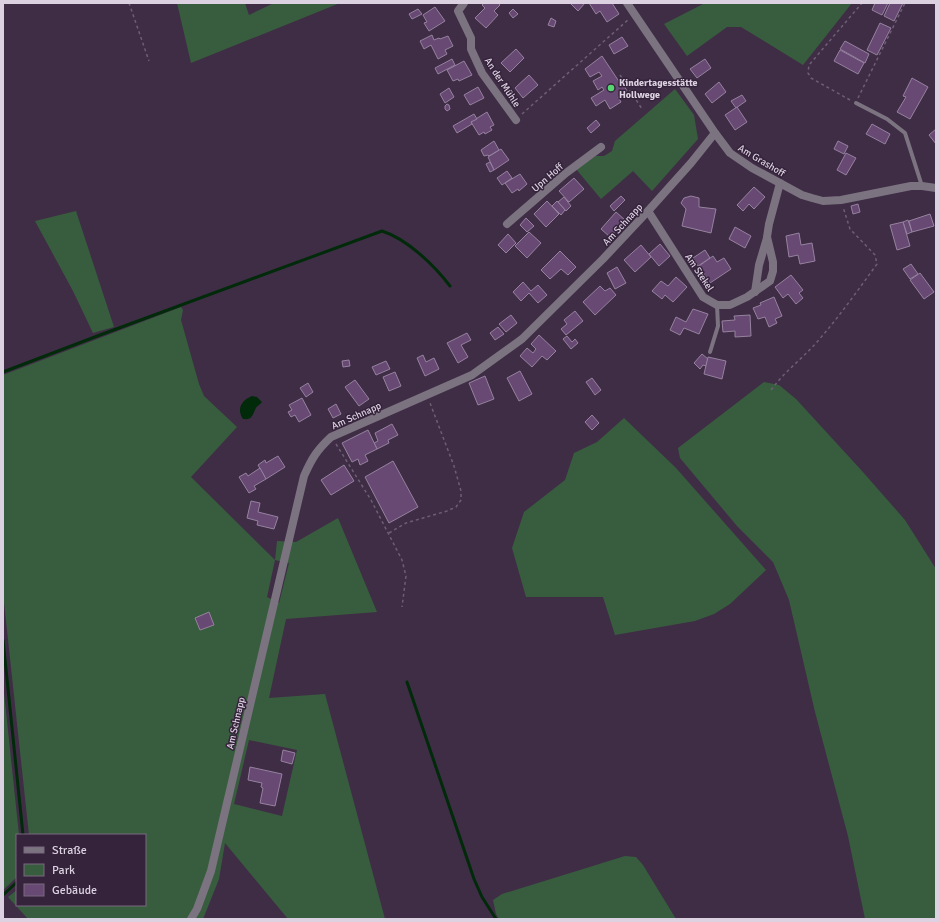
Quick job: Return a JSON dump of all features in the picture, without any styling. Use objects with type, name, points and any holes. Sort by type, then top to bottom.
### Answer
[{"type":"street","name":"An der Mühle","points":[[454,3],[471,38],[472,49],[482,73],[516,120]]},
{"type":"street","points":[[458,11],[464,3]]},
{"type":"street","name":"Am Grashoff","points":[[627,3],[730,153],[752,168],[802,195],[824,201],[841,200],[901,188],[922,186],[936,188]]},
{"type":"street","name":"Am Schnapp","points":[[191,919],[197,909],[211,871],[304,476],[311,459],[331,437],[472,375],[522,338],[558,305],[648,211],[691,163],[715,133]]},
{"type":"street","name":"Upn Hoff","points":[[507,224],[566,173],[601,147]]},
{"type":"street","points":[[756,292],[759,265],[780,183]]},
{"type":"street","name":"Am Stekel","points":[[648,211],[703,297],[717,305]]},
{"type":"street","points":[[717,305],[730,305],[756,292],[770,281],[773,271],[773,255],[767,237]]},
{"type":"lane","points":[[856,103],[887,119],[905,133],[922,186]]},
{"type":"lane","points":[[710,352],[718,326],[717,305]]},
{"type":"path","points":[[129,3],[149,61]]},
{"type":"path","points":[[862,3],[810,65],[808,73],[811,78],[856,103],[906,3]]},
{"type":"path","points":[[516,120],[634,14]]},
{"type":"path","points":[[620,75],[642,109]]},
{"type":"path","points":[[771,390],[780,377],[817,342],[877,264],[875,254],[850,229],[841,200]]},
{"type":"path","points":[[389,533],[406,523],[447,512],[456,507],[461,500],[461,491],[454,466],[427,396]]},
{"type":"path","points":[[331,437],[371,500],[402,560],[406,576],[402,607]]},
{"type":"green space","points":[[177,3],[245,3],[249,15],[274,3],[340,3],[191,63]]},
{"type":"green space","points":[[705,3],[852,3],[803,65],[741,27],[727,27],[687,56],[664,24]]},
{"type":"green space","points":[[675,89],[694,115],[698,139],[652,191],[633,171],[601,199],[576,169],[596,156],[604,156],[612,151],[615,141]]},
{"type":"green space","points":[[76,211],[114,327],[93,333],[73,291],[35,221]]},
{"type":"green space","points":[[181,307],[183,310],[181,320],[199,384],[204,396],[237,427],[191,477],[275,560],[277,541],[296,542],[338,518],[377,612],[286,619],[269,698],[325,694],[385,919],[288,919],[225,843],[219,879],[203,919],[28,919],[16,906],[146,906],[146,834],[29,834],[3,593],[3,375]],"holes":[[[275,560],[289,563],[279,603],[267,597]],[[249,740],[297,750],[282,816],[234,804]]]},
{"type":"green space","points":[[764,382],[779,385],[796,399],[905,520],[936,569],[936,919],[865,919],[848,836],[815,712],[789,600],[773,562],[737,526],[680,458],[678,448]]},
{"type":"green space","points":[[624,418],[676,468],[766,570],[730,604],[714,614],[695,621],[615,635],[603,597],[526,597],[512,548],[524,512],[565,480],[574,453],[597,442]]},
{"type":"green space","points":[[3,683],[19,834],[16,834],[16,878],[3,890]]},
{"type":"green space","points":[[625,856],[636,857],[643,865],[676,919],[499,919],[496,914],[493,900],[502,894]]},
{"type":"green space","points":[[16,891],[16,906],[8,897]]},
{"type":"shaded area","points":[[252,396],[257,397],[262,402],[256,407],[251,417],[248,419],[243,419],[240,412],[241,405],[245,400]]},
{"type":"building","points":[[484,3],[498,3],[500,5],[494,11],[498,15],[486,28],[475,18],[485,8],[482,5]]},
{"type":"building","points":[[570,3],[585,3],[578,11]]},
{"type":"building","points":[[589,3],[612,3],[619,14],[607,22],[600,11],[596,14]]},
{"type":"building","points":[[875,3],[888,3],[882,15],[872,10]]},
{"type":"building","points":[[890,3],[903,3],[894,21],[884,16]]},
{"type":"building","points":[[435,7],[445,21],[429,31],[424,23],[427,22],[423,15]]},
{"type":"building","points":[[418,9],[422,14],[412,19],[409,14]]},
{"type":"building","points":[[513,9],[518,14],[513,18],[509,13]]},
{"type":"building","points":[[551,18],[556,21],[554,27],[548,25]]},
{"type":"building","points":[[880,23],[891,28],[877,55],[867,50]]},
{"type":"building","points":[[432,35],[434,40],[448,36],[453,46],[445,50],[447,54],[438,59],[431,45],[424,49],[420,41]]},
{"type":"building","points":[[622,37],[628,46],[614,54],[609,45]]},
{"type":"building","points":[[845,41],[869,54],[865,63],[840,49]]},
{"type":"building","points":[[516,49],[524,58],[510,72],[501,63]]},
{"type":"building","points":[[840,50],[864,63],[858,74],[834,61]]},
{"type":"building","points":[[602,56],[627,91],[618,97],[621,102],[610,109],[605,100],[596,106],[591,98],[604,90],[602,87],[598,90],[593,81],[602,76],[599,72],[590,77],[585,69]]},
{"type":"building","points":[[452,59],[455,65],[438,74],[435,68]]},
{"type":"building","points":[[705,59],[711,68],[697,78],[690,69]]},
{"type":"building","points":[[464,61],[472,75],[459,81],[458,79],[453,81],[447,70]]},
{"type":"building","points":[[529,75],[538,85],[523,98],[515,88]]},
{"type":"building","points":[[912,78],[928,87],[910,119],[897,112],[906,97],[903,96]]},
{"type":"building","points":[[719,82],[726,92],[712,103],[705,94]]},
{"type":"building","points":[[478,87],[484,98],[470,105],[464,95]]},
{"type":"building","points":[[449,88],[454,97],[445,103],[440,94]]},
{"type":"building","points":[[742,95],[746,101],[736,108],[731,101]]},
{"type":"building","points":[[447,104],[449,105],[450,109],[447,111],[445,106]]},
{"type":"building","points":[[737,107],[747,122],[735,130],[725,115]]},
{"type":"building","points":[[487,112],[494,125],[490,127],[492,130],[485,134],[484,132],[479,135],[471,122]]},
{"type":"building","points":[[474,114],[477,119],[471,122],[472,124],[457,133],[453,126]]},
{"type":"building","points":[[596,120],[600,125],[591,133],[587,128]]},
{"type":"building","points":[[872,124],[890,134],[885,144],[866,134]]},
{"type":"building","points":[[936,129],[936,144],[929,135]]},
{"type":"building","points":[[494,141],[499,150],[489,156],[484,156],[481,150]]},
{"type":"building","points":[[838,141],[848,146],[844,154],[834,149]]},
{"type":"building","points":[[501,149],[509,160],[494,170],[488,157]]},
{"type":"building","points":[[846,153],[856,158],[846,175],[837,170]]},
{"type":"building","points":[[490,162],[494,170],[490,172],[486,164]]},
{"type":"building","points":[[507,171],[512,178],[502,185],[497,178]]},
{"type":"building","points":[[520,174],[527,184],[519,191],[518,189],[512,193],[505,183]]},
{"type":"building","points":[[574,178],[584,189],[569,202],[559,191]]},
{"type":"building","points":[[754,187],[765,197],[754,209],[749,204],[743,211],[737,205]]},
{"type":"building","points":[[621,196],[625,200],[614,211],[610,206]]},
{"type":"building","points":[[691,196],[699,198],[699,207],[716,209],[711,233],[682,226],[686,209],[681,203],[684,198]]},
{"type":"building","points":[[564,197],[571,206],[566,211],[558,202]]},
{"type":"building","points":[[547,201],[559,214],[546,227],[534,214]]},
{"type":"building","points":[[557,201],[565,210],[561,215],[552,206]]},
{"type":"building","points":[[858,204],[860,212],[853,214],[851,206]]},
{"type":"building","points":[[616,212],[625,220],[610,237],[601,229]]},
{"type":"building","points":[[930,214],[934,226],[912,232],[909,221]]},
{"type":"building","points":[[526,218],[534,226],[527,232],[520,225]]},
{"type":"building","points":[[908,220],[912,232],[907,234],[903,222]]},
{"type":"building","points":[[903,222],[910,246],[897,250],[890,225]]},
{"type":"building","points":[[735,227],[751,236],[745,248],[729,239]]},
{"type":"building","points":[[529,232],[541,243],[527,258],[515,246]]},
{"type":"building","points":[[799,233],[801,245],[812,243],[815,261],[800,264],[798,255],[789,257],[786,236]]},
{"type":"building","points":[[508,234],[516,243],[506,253],[498,245]]},
{"type":"building","points":[[660,244],[670,256],[659,266],[649,254]]},
{"type":"building","points":[[641,245],[651,257],[635,272],[624,260]]},
{"type":"building","points":[[705,250],[710,258],[698,266],[693,258]]},
{"type":"building","points":[[560,251],[576,267],[568,275],[561,269],[550,279],[541,270]]},
{"type":"building","points":[[713,256],[717,262],[724,258],[731,269],[710,283],[699,266]]},
{"type":"building","points":[[911,264],[918,274],[910,279],[903,269]]},
{"type":"building","points":[[617,267],[626,283],[615,289],[607,273]]},
{"type":"building","points":[[920,273],[934,292],[924,299],[910,280]]},
{"type":"building","points":[[791,275],[803,290],[799,293],[803,298],[796,304],[788,294],[783,298],[775,287]]},
{"type":"building","points":[[676,277],[687,287],[673,302],[665,295],[662,299],[652,291],[661,281],[668,286]]},
{"type":"building","points":[[523,282],[531,291],[538,285],[547,295],[538,303],[529,293],[521,301],[513,292]]},
{"type":"building","points":[[600,286],[605,291],[610,288],[616,295],[595,315],[583,302]]},
{"type":"building","points":[[774,297],[782,316],[775,319],[777,323],[769,327],[765,317],[758,319],[753,308]]},
{"type":"building","points":[[693,309],[708,314],[699,334],[684,328],[680,335],[670,330],[676,317],[686,322]]},
{"type":"building","points":[[575,311],[583,321],[566,335],[561,329],[567,324],[564,320]]},
{"type":"building","points":[[511,315],[517,323],[506,332],[499,324]]},
{"type":"building","points":[[750,315],[751,336],[735,337],[735,331],[723,332],[722,321],[735,320],[734,316]]},
{"type":"building","points":[[498,327],[504,334],[495,340],[490,333]]},
{"type":"building","points":[[467,333],[471,340],[461,345],[468,357],[458,363],[447,343]]},
{"type":"building","points":[[539,335],[556,351],[547,360],[542,356],[532,367],[520,356],[527,348],[533,353],[536,349],[531,344]]},
{"type":"building","points":[[567,336],[572,342],[575,339],[578,343],[571,349],[563,339]]},
{"type":"building","points":[[702,354],[708,359],[706,366],[703,365],[700,369],[694,363]]},
{"type":"building","points":[[423,355],[426,362],[434,358],[439,369],[425,376],[417,358]]},
{"type":"building","points":[[708,357],[726,361],[722,379],[704,374]]},
{"type":"building","points":[[349,360],[350,366],[343,367],[342,361]]},
{"type":"building","points":[[386,361],[390,369],[376,375],[372,367]]},
{"type":"building","points":[[520,371],[532,394],[519,401],[507,378]]},
{"type":"building","points":[[395,372],[401,386],[389,391],[383,377]]},
{"type":"building","points":[[485,376],[494,399],[478,405],[469,383]]},
{"type":"building","points":[[592,378],[601,390],[595,395],[586,382]]},
{"type":"building","points":[[355,380],[369,399],[359,406],[345,387]]},
{"type":"building","points":[[308,383],[313,392],[306,397],[300,388]]},
{"type":"building","points":[[302,398],[311,415],[299,422],[295,415],[291,417],[288,412],[292,410],[289,405]]},
{"type":"building","points":[[336,404],[341,414],[333,418],[328,409]]},
{"type":"building","points":[[592,415],[599,423],[592,430],[585,422]]},
{"type":"building","points":[[392,424],[398,435],[388,440],[389,443],[377,449],[374,443],[378,441],[375,433]]},
{"type":"building","points":[[368,430],[377,449],[365,455],[368,461],[360,465],[358,459],[352,462],[342,443]]},
{"type":"building","points":[[278,456],[285,467],[266,479],[258,465],[265,460],[266,463]]},
{"type":"building","points":[[393,461],[418,507],[389,523],[365,477]]},
{"type":"building","points":[[344,465],[354,481],[331,495],[321,480]]},
{"type":"building","points":[[260,468],[266,479],[254,486],[256,489],[249,493],[239,477],[246,473],[248,476]]},
{"type":"building","points":[[251,501],[260,503],[258,512],[278,517],[274,529],[257,525],[258,521],[247,518]]},
{"type":"building","points":[[209,612],[214,625],[200,630],[195,618]]},
{"type":"building","points":[[283,750],[295,753],[292,764],[281,761]]},
{"type":"building","points":[[250,767],[282,774],[275,806],[260,803],[263,788],[261,787],[262,783],[248,780]]},
{"type":"waterway","points":[[3,372],[382,231],[410,246],[428,261],[450,286]]},
{"type":"waterway","points":[[3,640],[23,834]]},
{"type":"waterway","points":[[407,682],[474,879],[482,897],[496,919]]},
{"type":"waterway","points":[[3,895],[16,883]]},
{"type":"place","name":"Kindertagesstätte Hollwege","points":[[611,88]]}]
